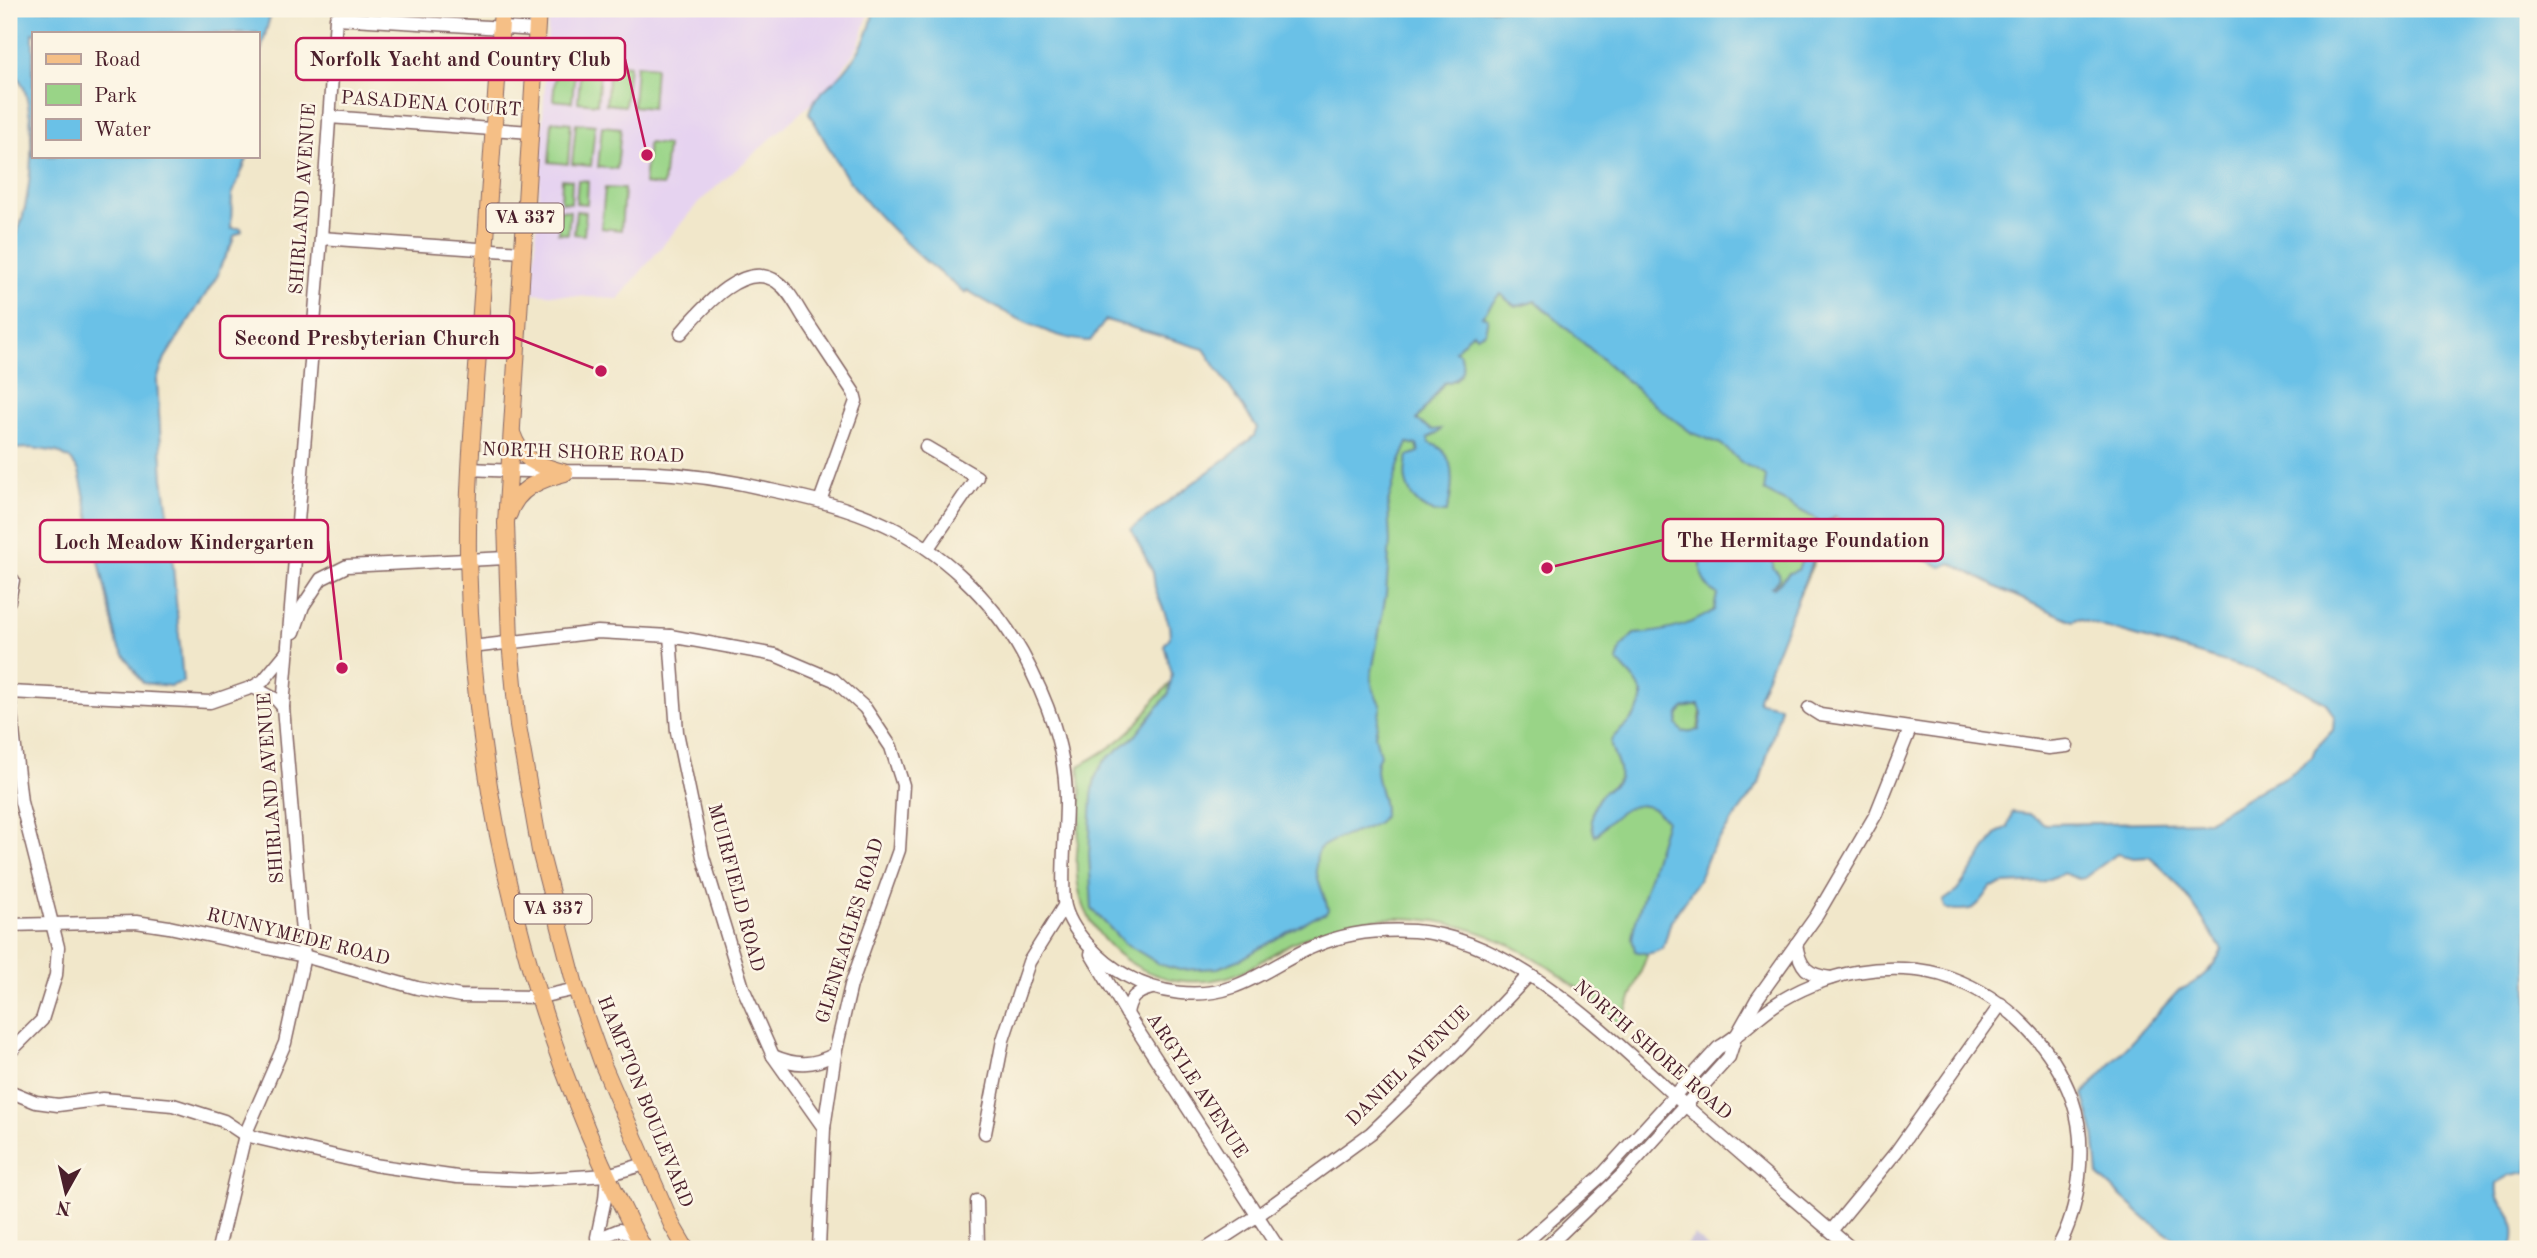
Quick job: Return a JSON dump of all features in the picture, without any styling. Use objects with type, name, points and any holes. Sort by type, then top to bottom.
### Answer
[{"type":"main road","name":"VA 337","points":[[502,9],[470,469],[468,559],[472,647],[485,761],[499,837],[512,898],[540,997],[565,1071],[607,1175],[643,1247]]},
{"type":"main road","name":"HAMPTON BOULEVARD","points":[[538,9],[506,523],[510,642],[519,726],[535,826],[554,912],[576,989],[603,1065],[685,1249]]},
{"type":"main road","points":[[510,428],[523,455],[534,463],[565,473]]},
{"type":"main road","points":[[506,523],[512,503],[521,492],[549,477],[565,473]]},
{"type":"street","name":"SHIRLAND AVENUE","points":[[218,1249],[245,1135],[285,1043],[304,956],[283,707],[336,18],[501,27]]},
{"type":"street","points":[[501,27],[537,30]]},
{"type":"street","name":"PASADENA COURT","points":[[329,117],[531,132]]},
{"type":"street","points":[[321,238],[522,252]]},
{"type":"street","points":[[681,332],[734,282],[749,277],[768,276],[785,289],[855,393],[856,401],[850,422],[820,501]]},
{"type":"street","points":[[926,447],[977,477],[928,548]]},
{"type":"street","name":"NORTH SHORE ROAD","points":[[470,469],[565,473],[645,472],[736,482],[820,501],[884,524],[928,548],[956,572],[1000,618],[1041,687],[1053,721],[1065,782],[1064,906],[1083,941],[1109,965],[1152,988],[1193,993],[1215,992],[1236,986],[1315,946],[1342,937],[1413,931],[1458,939],[1483,949],[1569,1002],[1852,1249]]},
{"type":"street","points":[[9,1053],[42,1020],[57,966],[58,947],[21,802],[9,693],[210,702],[263,681],[287,651],[310,592],[321,579],[336,570],[348,566],[506,558]]},
{"type":"street","points":[[9,601],[13,580]]},
{"type":"street","name":"GLENEAGLES ROAD","points":[[472,647],[598,632],[670,636],[775,655],[834,680],[865,708],[891,747],[903,785],[899,850],[851,985],[835,1054],[824,1128],[818,1249]]},
{"type":"street","name":"MUIRFIELD ROAD","points":[[670,636],[677,732],[703,858],[743,988],[773,1056],[824,1128]]},
{"type":"street","points":[[253,687],[277,700],[283,707]]},
{"type":"street","points":[[1809,708],[1820,715],[1910,729],[2049,748],[2067,746]]},
{"type":"street","points":[[1545,1249],[1608,1189],[1730,1057],[1735,1038],[1757,999],[1817,915],[1876,814],[1910,729]]},
{"type":"street","points":[[985,1133],[1003,1040],[1029,962],[1064,906]]},
{"type":"street","name":"RUNNYMEDE ROAD","points":[[9,925],[136,922],[304,956],[428,990],[460,996],[540,997],[576,989]]},
{"type":"street","name":"ARGYLE AVENUE","points":[[1083,941],[1279,1249]]},
{"type":"street","points":[[1796,944],[1806,970],[1814,976],[1833,978]]},
{"type":"street","points":[[1518,1249],[1601,1175],[1717,1048],[1735,1038],[1772,1006],[1801,990],[1854,972],[1877,970],[1927,973],[1959,981],[2001,1004],[2016,1016],[2057,1068],[2073,1100],[2081,1164],[2076,1199],[2066,1233],[2057,1249]]},
{"type":"street","name":"DANIEL AVENUE","points":[[1206,1249],[1257,1216],[1371,1133],[1460,1048],[1528,976]]},
{"type":"street","points":[[1127,1014],[1129,1001],[1139,991],[1152,988]]},
{"type":"street","points":[[1830,1231],[1896,1153],[2001,1004]]},
{"type":"street","points":[[773,1056],[800,1064],[823,1061],[835,1054]]},
{"type":"street","points":[[9,1091],[36,1102],[58,1105],[103,1099],[173,1105],[224,1121],[245,1135],[374,1166],[457,1177],[530,1180],[607,1175],[645,1164]]},
{"type":"street","points":[[598,1246],[597,1237],[607,1175]]},
{"type":"street","points":[[977,1201],[978,1249]]},
{"type":"street","points":[[598,1246],[607,1235],[619,1230],[631,1234],[643,1247]]},
{"type":"shaded area","points":[[549,9],[870,9],[859,45],[833,84],[698,203],[618,299],[533,293]]},
{"type":"shaded area","points":[[1695,1235],[1709,1249],[1682,1249]]},
{"type":"green space","points":[[1546,17],[1844,495],[1778,642],[1704,695],[1669,897],[1620,1027],[1572,984],[1519,950],[1461,926],[1429,920],[1383,918],[1329,929],[1290,944],[1250,968],[1224,978],[1201,981],[1157,975],[1119,954],[1103,938],[1090,920],[1081,898],[1077,865],[1081,804],[1079,766],[1102,753],[1131,730],[1155,699],[1392,458]]},
{"type":"green space","points":[[557,59],[576,61],[572,102],[553,100]]},
{"type":"green space","points":[[581,61],[601,63],[597,104],[578,102]]},
{"type":"green space","points":[[610,63],[629,65],[625,106],[606,104]]},
{"type":"green space","points":[[636,65],[655,67],[652,108],[633,106]]},
{"type":"green space","points":[[552,121],[571,123],[568,164],[549,162]]},
{"type":"green space","points":[[576,123],[595,125],[591,166],[572,164]]},
{"type":"green space","points":[[602,126],[621,128],[617,169],[598,167]]},
{"type":"green space","points":[[648,143],[667,145],[663,186],[644,184]]},
{"type":"green space","points":[[562,179],[572,180],[571,203],[561,202]]},
{"type":"green space","points":[[578,180],[588,181],[587,204],[576,203]]},
{"type":"green space","points":[[605,188],[624,189],[621,230],[601,228]]},
{"type":"green space","points":[[560,210],[570,211],[568,234],[558,233]]},
{"type":"green space","points":[[576,211],[586,212],[584,235],[574,234]]},
{"type":"water","points":[[9,9],[272,9],[259,58],[259,32],[32,32],[32,158],[247,158],[232,195],[231,228],[241,228],[242,231],[234,236],[218,275],[165,358],[157,380],[163,479],[183,682],[170,686],[143,683],[118,646],[79,471],[70,459],[57,452],[32,448],[9,449],[9,248],[17,233],[28,193],[31,127],[25,91],[9,57]]},
{"type":"water","points":[[873,9],[2528,9],[2528,1172],[2511,1175],[2497,1183],[2498,1198],[2513,1222],[2514,1237],[2511,1249],[2189,1249],[2147,1220],[2098,1175],[2094,1133],[2083,1094],[2179,990],[2199,979],[2210,969],[2222,950],[2181,888],[2149,857],[2134,858],[2117,854],[2084,878],[2079,879],[2063,873],[2042,882],[1991,887],[1982,901],[1973,908],[1946,909],[1943,901],[1957,891],[1997,833],[2008,827],[2012,812],[2029,814],[2045,824],[2208,821],[2288,776],[2312,757],[2315,749],[2333,730],[2334,717],[2326,703],[2287,682],[2077,619],[2073,621],[2004,591],[1951,563],[1942,567],[1846,525],[1835,516],[1829,520],[1758,698],[1759,702],[1780,706],[1759,784],[1710,852],[1699,879],[1671,921],[1663,948],[1649,953],[1635,951],[1632,938],[1634,927],[1666,820],[1652,809],[1639,805],[1625,809],[1595,836],[1593,831],[1592,820],[1598,799],[1619,777],[1619,767],[1611,741],[1634,716],[1642,699],[1638,685],[1617,661],[1621,647],[1634,634],[1676,628],[1714,610],[1717,594],[1703,579],[1701,570],[1705,551],[1719,537],[1736,535],[1758,540],[1771,548],[1774,551],[1773,568],[1780,578],[1772,587],[1774,588],[1789,573],[1798,570],[1818,520],[1764,491],[1766,476],[1742,463],[1721,444],[1692,433],[1656,406],[1535,301],[1516,306],[1501,294],[1498,296],[1482,316],[1488,318],[1485,332],[1476,336],[1473,332],[1455,351],[1461,359],[1461,373],[1455,380],[1444,383],[1417,420],[1432,430],[1441,429],[1428,438],[1430,443],[1443,450],[1450,465],[1451,491],[1446,513],[1425,508],[1418,503],[1408,487],[1408,456],[1419,452],[1417,445],[1408,443],[1399,464],[1388,503],[1390,542],[1386,594],[1371,677],[1373,690],[1381,706],[1375,735],[1380,755],[1376,772],[1384,812],[1382,818],[1371,826],[1334,840],[1319,849],[1317,873],[1328,910],[1241,959],[1218,968],[1180,970],[1161,965],[1123,942],[1092,909],[1089,854],[1095,778],[1103,762],[1136,735],[1169,693],[1172,674],[1164,645],[1170,637],[1169,624],[1155,588],[1153,572],[1131,529],[1235,452],[1254,436],[1257,428],[1204,349],[1106,320],[1090,341],[1076,340],[1043,330],[967,290],[966,293],[960,289],[916,253],[889,226],[845,175],[809,113],[819,95],[855,57],[868,33]],"holes":[[[1699,705],[1702,714],[1699,730],[1683,732],[1677,725],[1679,714],[1684,708]]]},
{"type":"place","name":"Norfolk Yacht and Country Club","points":[[647,155]]},
{"type":"place","name":"Second Presbyterian Church","points":[[601,371]]},
{"type":"place","name":"The Hermitage Foundation","points":[[1547,568]]},
{"type":"place","name":"Loch Meadow Kindergarten","points":[[342,668]]}]
